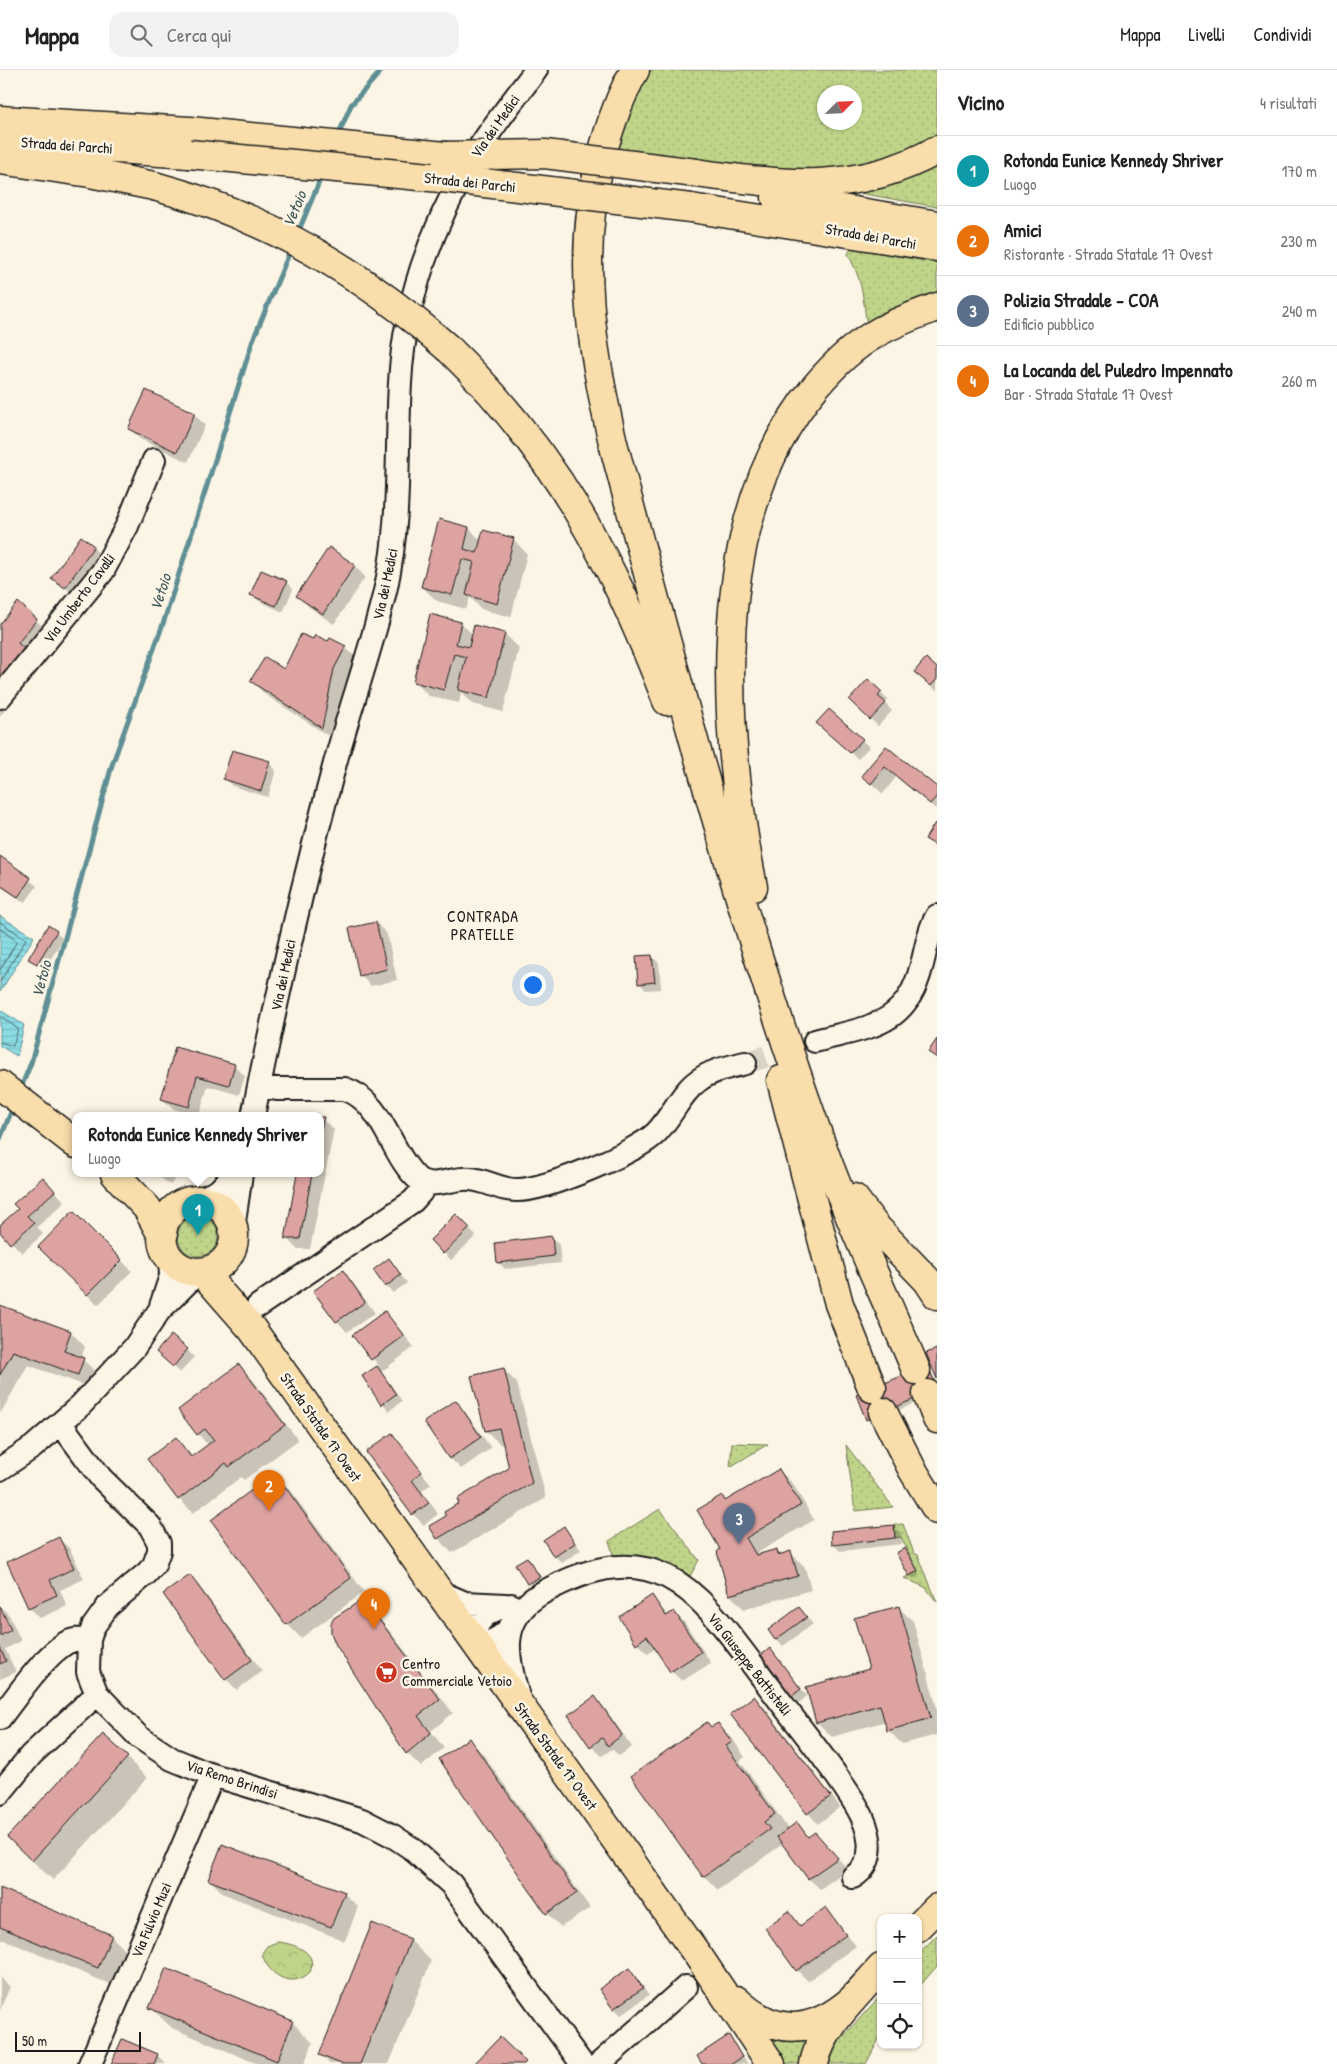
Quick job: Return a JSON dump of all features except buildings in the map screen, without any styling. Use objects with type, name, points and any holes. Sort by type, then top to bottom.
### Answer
[{"type":"main road","points":[[635,70],[615,111],[594,184],[589,219],[587,255],[591,329],[599,385],[613,444],[775,1028]]},
{"type":"main road","name":"Strada dei Parchi","points":[[0,120],[190,142],[452,179],[694,189],[937,247]]},
{"type":"main road","name":"Strada dei Parchi","points":[[0,141],[190,142],[445,156],[694,189],[937,225]]},
{"type":"main road","points":[[694,189],[840,182],[868,178],[895,170],[937,150]]},
{"type":"main road","points":[[0,160],[90,173],[154,186],[214,204],[301,243],[384,295],[450,350],[482,381],[536,446],[583,517],[629,606],[669,706],[775,1028],[816,1127],[835,1180],[937,1419]]},
{"type":"main road","points":[[937,307],[904,319],[874,334],[851,351],[825,376],[795,411],[774,448],[759,486],[745,534],[737,582],[730,689],[734,766],[775,1028],[798,1140],[839,1304],[877,1400],[912,1469],[937,1510]]},
{"type":"main road","points":[[0,1085],[72,1141]]},
{"type":"main road","points":[[816,1127],[836,1169],[857,1203],[876,1227],[926,1280],[937,1295]]},
{"type":"main road","points":[[118,1177],[147,1208],[166,1248],[182,1268],[200,1272],[222,1263],[232,1238],[226,1214],[219,1208],[206,1202],[192,1202],[156,1195],[121,1177]]},
{"type":"main road","points":[[166,1248],[163,1228],[169,1216],[179,1206],[192,1202]]},
{"type":"main road","name":"Strada Statale 17 Ovest","points":[[232,1238],[236,1285],[255,1317],[437,1590],[699,1957],[771,2064]]},
{"type":"main road","name":"Strada Statale 17 Ovest","points":[[200,1272],[255,1317]]},
{"type":"main road","points":[[922,1923],[937,1908]]},
{"type":"main road","points":[[699,1957],[743,2007],[772,2024],[793,2028],[809,2027],[828,2019],[853,2000]]},
{"type":"main road","points":[[814,2064],[830,2029],[877,1973]]},
{"type":"street","name":"Via dei Medici","points":[[254,1112],[302,889],[335,764],[376,626],[392,558],[395,529],[400,381],[414,291],[440,223],[469,164],[497,121],[536,70]]},
{"type":"street","name":"Via Umberto Cavalli","points":[[0,697],[103,571],[127,526],[154,460]]},
{"type":"street","points":[[815,1041],[884,1020],[907,1004],[920,974],[930,932],[937,916]]},
{"type":"street","points":[[259,1086],[277,1089],[345,1089],[354,1092],[370,1107],[414,1176],[424,1183],[435,1184],[469,1178],[507,1190],[519,1190],[558,1182],[647,1141],[657,1132],[699,1080],[715,1072],[745,1063]]},
{"type":"street","points":[[192,1202],[218,1191],[232,1177]]},
{"type":"street","points":[[232,1238],[241,1177]]},
{"type":"street","points":[[255,1317],[413,1201],[420,1195],[424,1183]]},
{"type":"street","points":[[159,1311],[171,1276],[166,1248]]},
{"type":"street","points":[[0,1469],[61,1424],[101,1385],[134,1348],[159,1311],[200,1272]]},
{"type":"street","name":"Via Remo Brindisi","points":[[61,1424],[100,1478],[150,1526],[159,1542],[159,1551],[154,1565],[100,1615],[89,1640],[88,1672],[97,1694],[123,1722],[156,1749],[172,1759],[213,1775],[362,1820],[411,1848],[451,1884],[582,2064]]},
{"type":"street","name":"Via Giuseppe Battistelli","points":[[512,1614],[539,1595],[578,1576],[605,1568],[622,1566],[658,1572],[691,1592],[722,1625],[856,1805],[867,1828],[870,1850],[866,1865],[853,1877]]},
{"type":"street","name":"Via Giuseppe Battistelli","points":[[437,1590],[465,1603],[512,1614]]},
{"type":"street","name":"Via Giuseppe Battistelli","points":[[474,1643],[474,1632],[481,1619],[496,1609],[512,1614]]},
{"type":"street","points":[[512,1614],[508,1652],[521,1707]]},
{"type":"street","points":[[0,1718],[38,1671],[61,1647],[74,1640],[89,1640]]},
{"type":"street","points":[[0,1793],[31,1755],[97,1694]]},
{"type":"street","name":"Via Fulvio Muzi","points":[[90,2064],[213,1775]]},
{"type":"street","points":[[599,2064],[686,1987]]},
{"type":"green space","points":[[647,70],[937,70],[937,137],[904,156],[865,167],[773,173],[616,150],[626,117]]},
{"type":"green space","points":[[937,159],[937,207],[848,191]]},
{"type":"green space","points":[[851,248],[937,263],[937,295],[867,328],[860,282],[848,254]]},
{"type":"green space","points":[[198,1216],[212,1222],[218,1236],[212,1250],[198,1256],[184,1250],[178,1236],[184,1222]]},
{"type":"green space","points":[[732,1443],[768,1444],[730,1467]]},
{"type":"green space","points":[[846,1445],[893,1507],[855,1511]]},
{"type":"green space","points":[[660,1509],[699,1560],[690,1576],[654,1560],[614,1557],[609,1541]]},
{"type":"green space","points":[[903,1524],[914,1553],[918,1555],[937,1602],[925,1587],[904,1578],[918,1571],[901,1537],[895,1538],[894,1525]]},
{"type":"green space","points":[[937,1935],[937,1966],[922,1983],[922,1959],[922,1950]]},
{"type":"green space","points":[[277,1942],[290,1944],[308,1954],[312,1965],[310,1972],[296,1980],[288,1980],[281,1978],[269,1968],[262,1953],[267,1946]]},
{"type":"green space","points":[[877,1999],[877,2043],[866,2064],[829,2064],[840,2040]]},
{"type":"green space","points":[[762,2029],[810,2036],[803,2064],[780,2064]]},
{"type":"water","points":[[0,916],[34,937],[0,992]]},
{"type":"water","points":[[0,1010],[24,1025],[17,1056],[0,1046]]},
{"type":"waterway","name":"Vetoio","points":[[337,138],[351,105],[382,70]]},
{"type":"waterway","name":"Vetoio","points":[[297,235],[322,175]]},
{"type":"waterway","name":"Vetoio","points":[[20,1090],[31,1063],[112,765],[164,621],[253,340],[291,249]]},
{"type":"waterway","name":"Vetoio","points":[[0,1139],[14,1105]]},
{"type":"tunnel","points":[[745,1063],[815,1041]]},
{"type":"place","name":"Rotonda Eunice Kennedy Shriver","points":[[198,1235]]},
{"type":"place","name":"Amici","points":[[269,1511]]},
{"type":"place","name":"Polizia Stradale - COA","points":[[739,1544]]},
{"type":"place","name":"La Locanda del Puledro Impennato","points":[[374,1629]]},
{"type":"place","name":"Centro Commerciale Vetoio","points":[[386,1672]]},
{"type":"district","name":"CONTRADA PRATELLE","points":[[483,925]]}]
